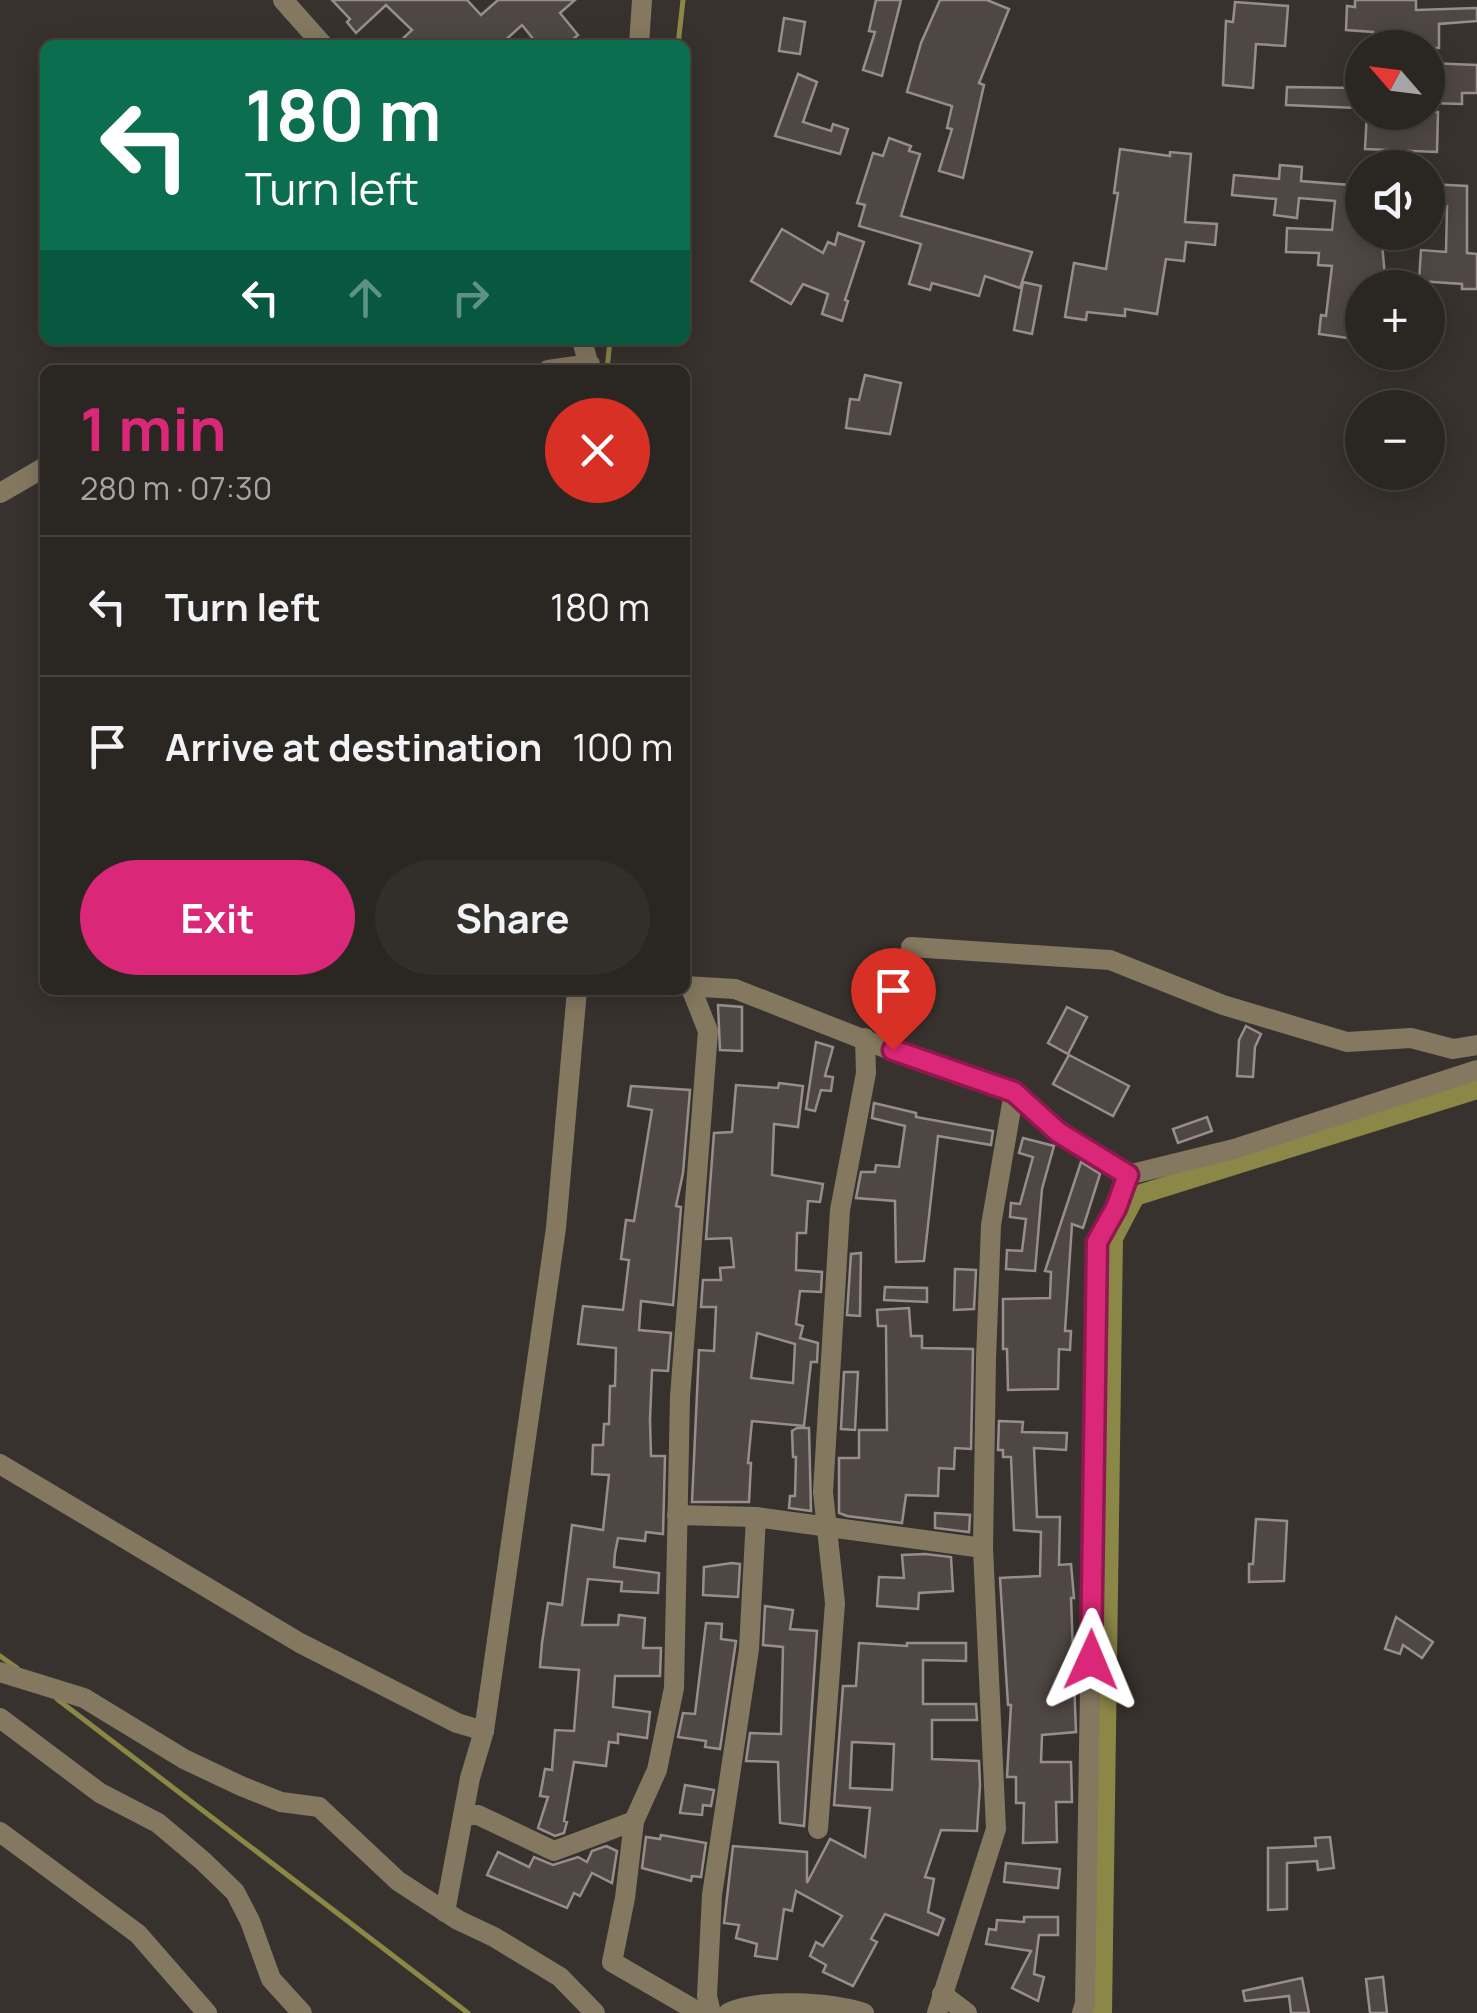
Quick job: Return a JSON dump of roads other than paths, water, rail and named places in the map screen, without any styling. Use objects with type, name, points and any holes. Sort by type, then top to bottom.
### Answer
[{"type":"street","points":[[282,0],[318,40]]},
{"type":"street","points":[[639,40],[642,0]]},
{"type":"street","points":[[0,494],[40,470]]},
{"type":"street","points":[[911,947],[1110,960],[1223,1005],[1347,1042],[1411,1038],[1453,1049],[1477,1045]]},
{"type":"street","points":[[690,988],[735,990],[921,1062],[1014,1092],[1058,1132],[1128,1175],[1234,1149],[1477,1070]]},
{"type":"street","points":[[690,992],[708,1031],[680,1396],[674,1688],[657,1770],[634,1820],[625,1898],[612,1962],[700,2013]]},
{"type":"street","points":[[445,1912],[484,1731],[556,1228],[577,995]]},
{"type":"street","points":[[818,1829],[835,1603],[823,1492],[840,1210],[866,1072],[865,1038]]},
{"type":"street","points":[[967,2013],[939,2004],[996,1829],[982,1548],[991,1225],[1014,1092]]},
{"type":"street","points":[[1082,2013],[1097,1242],[1128,1175]]},
{"type":"street","points":[[0,1464],[300,1643],[457,1724],[484,1731]]},
{"type":"street","points":[[677,1515],[756,1517],[982,1548]]},
{"type":"street","points":[[711,2013],[707,1996],[712,1895],[749,1650],[756,1517]]},
{"type":"street","points":[[0,1672],[84,1698],[184,1760],[241,1786],[281,1802],[319,1807],[398,1882],[560,1977],[595,2013]]},
{"type":"street","points":[[0,1718],[100,1793],[158,1822],[236,1892],[271,1980],[302,2013]]},
{"type":"street","points":[[464,1815],[478,1814],[554,1851],[634,1820]]},
{"type":"street","points":[[0,1832],[138,1934],[208,2013]]},
{"type":"street","points":[[728,2013],[741,2007],[815,2004],[864,2013]]},
{"type":"waterway","points":[[679,40],[683,0]]},
{"type":"waterway","points":[[608,365],[610,345]]},
{"type":"waterway","points":[[1102,2013],[1113,1238],[1135,1196],[1477,1089]]},
{"type":"waterway","points":[[0,1656],[17,1668]]},
{"type":"waterway","points":[[57,1699],[468,2013]]}]
